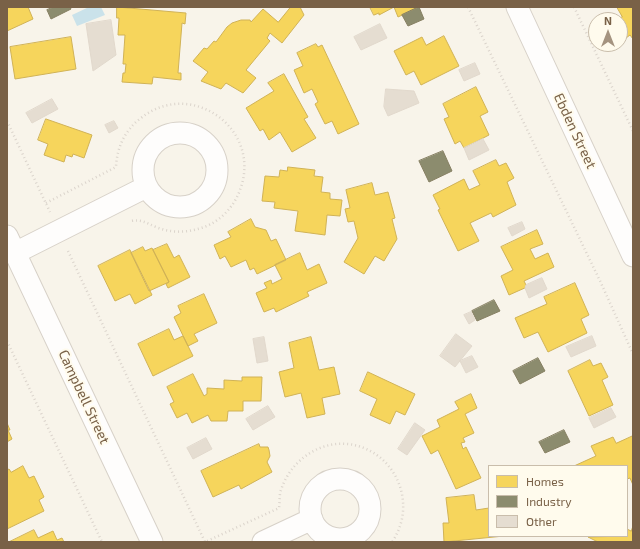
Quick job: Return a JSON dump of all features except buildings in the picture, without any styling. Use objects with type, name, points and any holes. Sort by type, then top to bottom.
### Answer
[{"type":"street","name":"Ebden Street","points":[[517,7],[633,256]]},
{"type":"street","name":"Campbell Street","points":[[146,187],[59,231],[11,245],[152,542]]},
{"type":"street","points":[[263,542],[312,519]]},
{"type":"path","points":[[468,7],[601,283],[633,354]]},
{"type":"path","points":[[574,7],[633,131]]},
{"type":"path","points":[[7,121],[205,542],[279,508],[280,491],[289,472],[303,456],[322,447],[343,444],[363,448],[382,459],[395,475],[403,494],[404,514],[398,534],[392,542]]},
{"type":"path","points":[[7,341],[102,542]]},
{"type":"water","points":[[89,7],[101,7],[105,15],[77,26],[72,15]]}]
